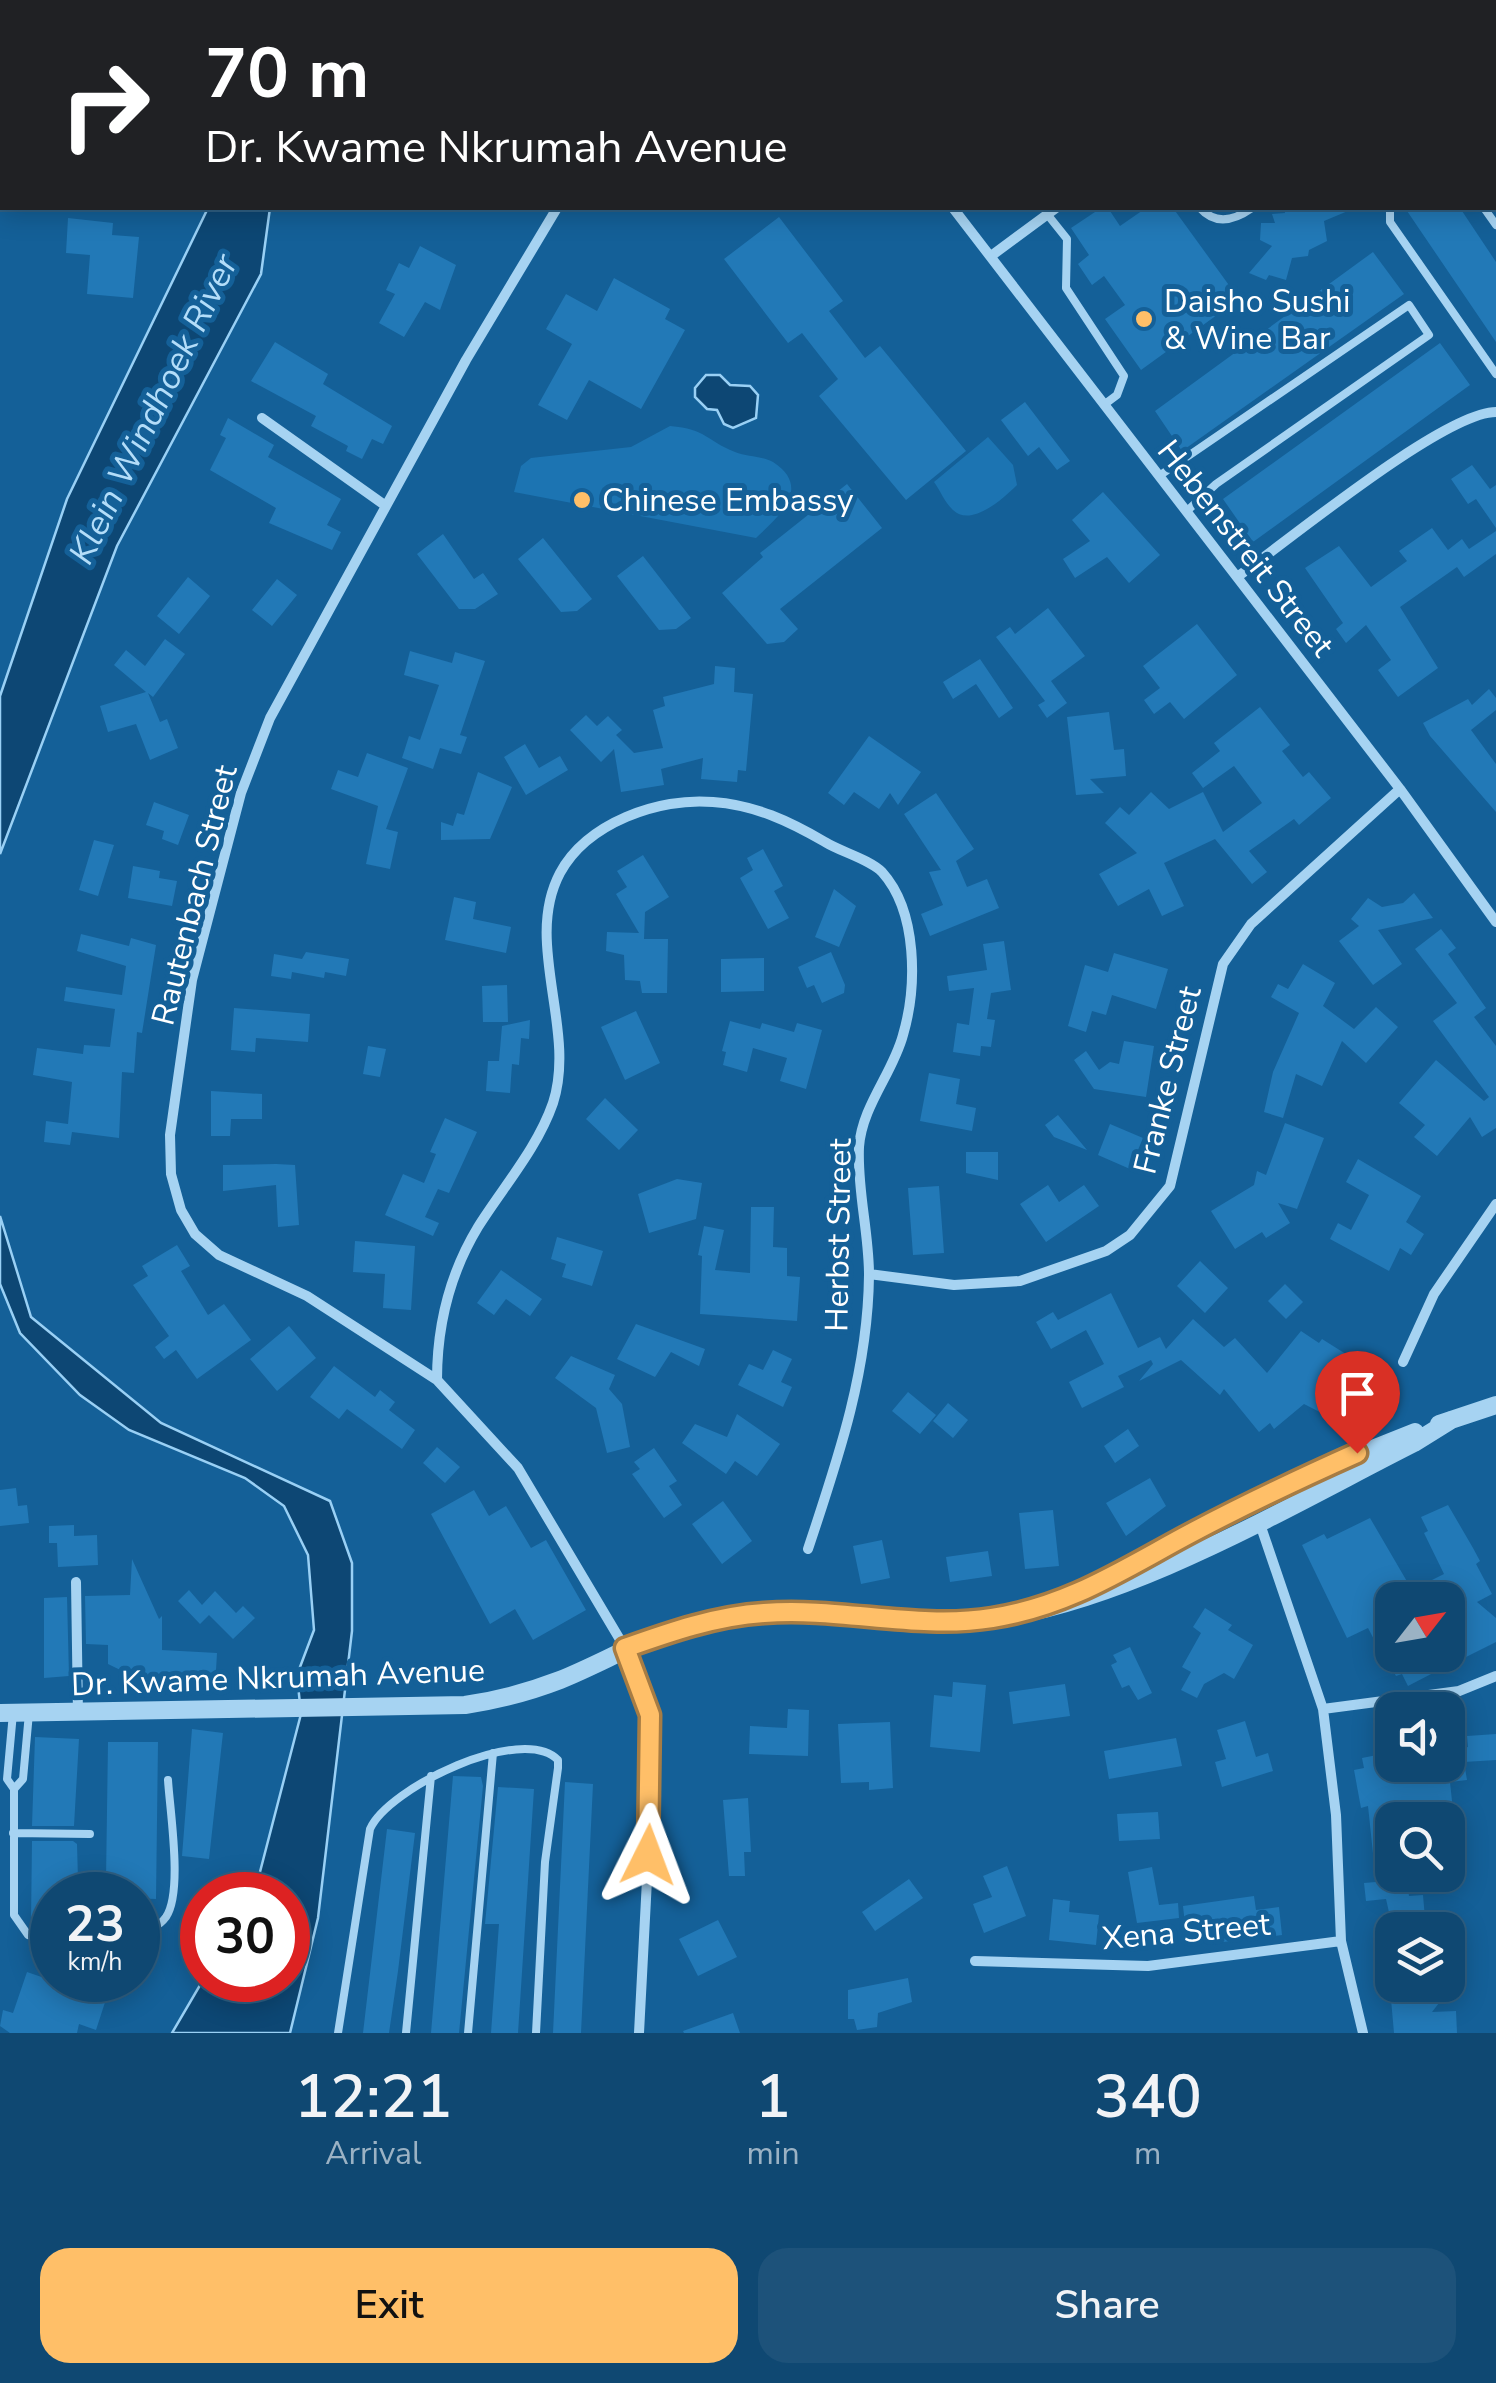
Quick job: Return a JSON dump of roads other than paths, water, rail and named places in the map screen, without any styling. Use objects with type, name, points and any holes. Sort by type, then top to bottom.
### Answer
[{"type":"street","name":"Rautenbach Street","points":[[556,210],[270,718],[241,793],[192,980],[170,1135],[171,1174],[181,1210],[195,1234],[219,1255],[307,1296],[437,1380],[518,1468],[625,1648],[650,1715],[652,1784],[640,2033]]},
{"type":"street","name":"Hebenstreit Street","points":[[955,210],[1400,789],[1496,922]]},
{"type":"street","points":[[991,256],[1051,211]]},
{"type":"street","points":[[1237,578],[1438,431],[1477,412],[1496,412]]},
{"type":"street","points":[[262,418],[386,506]]},
{"type":"street","name":"Franke Street","points":[[869,1274],[954,1286],[1020,1281],[1092,1257],[1130,1235],[1170,1186],[1223,964],[1251,924],[1400,789]]},
{"type":"street","name":"Herbst Street","points":[[437,1380],[442,1310],[458,1265],[516,1174],[557,1089],[562,1059],[549,939],[549,902],[573,854],[590,838],[655,806],[684,800],[728,803],[780,818],[881,871],[906,918],[912,970],[904,1034],[870,1108],[860,1142],[869,1274],[860,1372],[849,1427],[808,1550]]},
{"type":"street","points":[[1403,1362],[1434,1294],[1496,1204]]},
{"type":"street","name":"Dr. Kwame Nkrumah Avenue","points":[[1078,1596],[1250,1502],[1357,1453],[1496,1406]]},
{"type":"street","name":"Dr. Kwame Nkrumah Avenue","points":[[14,1713],[404,1708],[506,1698],[562,1680],[625,1648],[692,1624],[764,1612],[988,1619],[1078,1596],[1174,1562],[1259,1522],[1451,1420]]},
{"type":"street","points":[[1250,1502],[1323,1709],[1336,1815],[1341,1941],[1363,2033]]},
{"type":"street","points":[[76,1582],[78,1714]]},
{"type":"street","points":[[1323,1709],[1459,1691],[1496,1676]]},
{"type":"street","name":"Xena Street","points":[[975,1961],[1148,1966],[1341,1941]]},
{"type":"lane","points":[[1203,210],[1218,219],[1236,219],[1249,210]]},
{"type":"lane","points":[[1390,210],[1390,222],[1496,374]]},
{"type":"lane","points":[[1051,211],[1067,239],[1066,288],[1124,376],[1117,394],[1105,404]]},
{"type":"lane","points":[[1159,476],[1409,305],[1429,335],[1216,484],[1187,511]]},
{"type":"lane","points":[[14,1713],[23,1779],[14,1790]]},
{"type":"lane","points":[[14,1713],[7,1779],[14,1790],[14,1914],[30,1936]]},
{"type":"lane","points":[[338,2033],[370,1828],[379,1811],[431,1776],[493,1754],[540,1749],[558,1760],[546,1862],[536,2033]]},
{"type":"lane","points":[[468,2033],[493,1754]]},
{"type":"lane","points":[[406,2033],[431,1776]]},
{"type":"lane","points":[[160,1922],[174,1896],[168,1780]]},
{"type":"lane","points":[[13,1833],[90,1834]]},
{"type":"water","name":"Klein Windhoek River","points":[[207,210],[270,210],[261,274],[117,546],[0,854],[0,696],[67,499]]},
{"type":"water","points":[[706,375],[720,375],[730,385],[750,386],[758,395],[756,418],[733,428],[724,424],[717,410],[707,409],[695,397],[695,388]]},
{"type":"water","points":[[0,1216],[31,1317],[161,1423],[330,1501],[352,1563],[352,1631],[318,1918],[310,1951],[310,1872],[260,1872],[301,1714],[297,1675],[314,1630],[308,1555],[284,1506],[245,1478],[129,1430],[80,1395],[20,1333],[0,1284]]},
{"type":"water","points":[[190,2002],[298,2002],[290,2033],[172,2033]]},
{"type":"place","name":"Daisho Sushi & Wine Bar","points":[[1144,319]]},
{"type":"place","name":"Chinese Embassy","points":[[582,500]]}]
